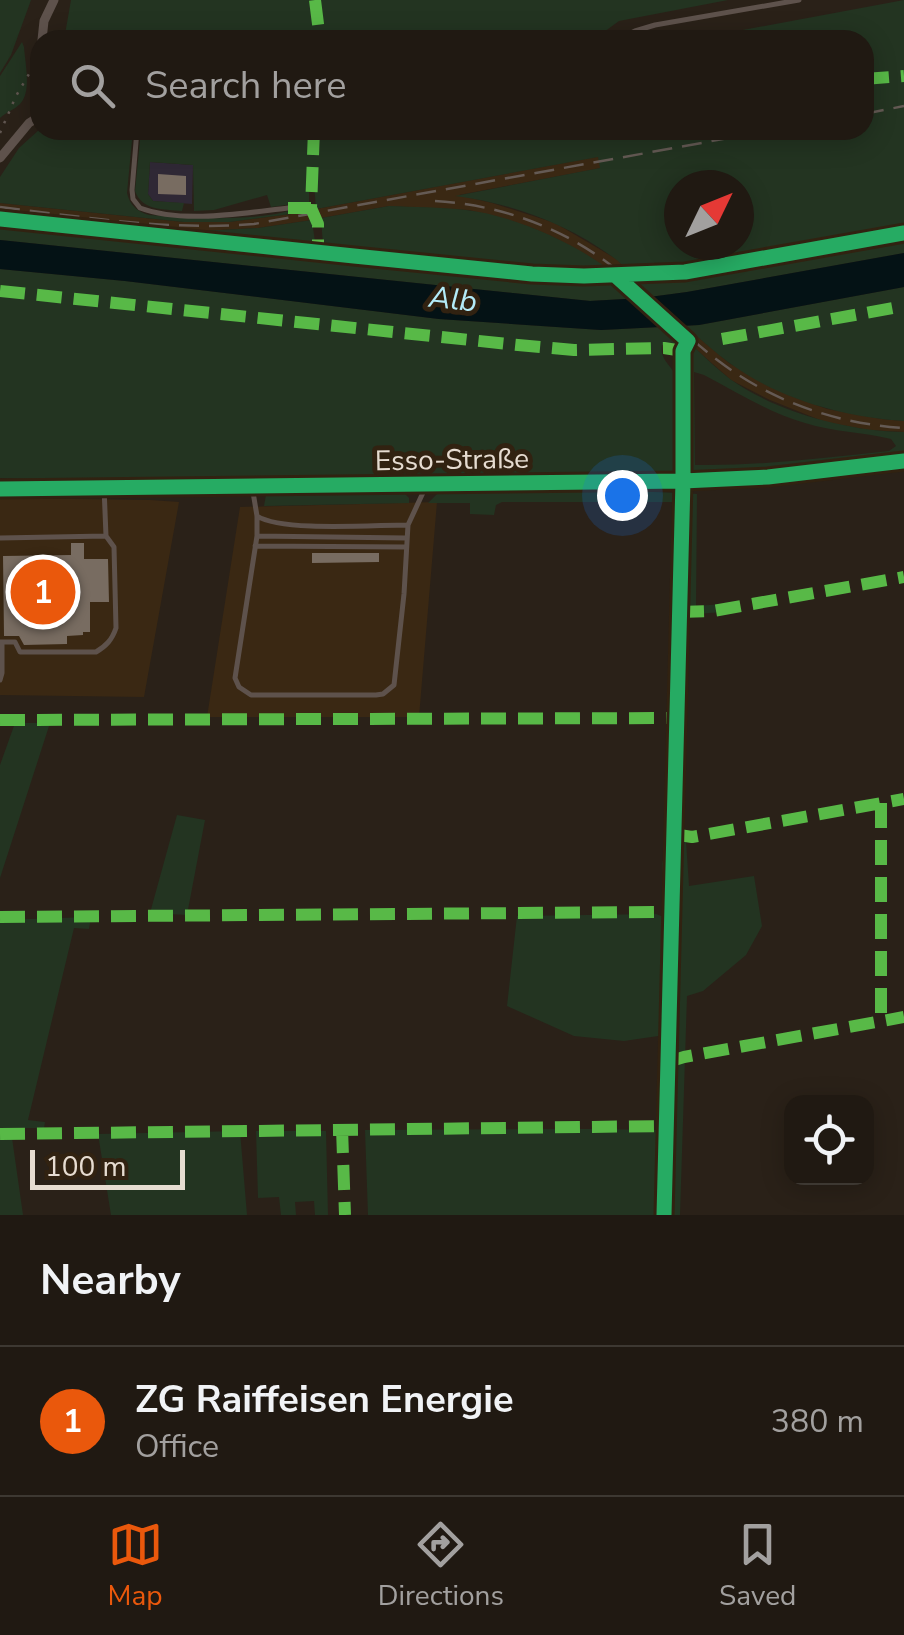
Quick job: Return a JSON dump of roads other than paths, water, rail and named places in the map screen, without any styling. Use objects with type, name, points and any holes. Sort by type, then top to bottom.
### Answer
[{"type":"street","points":[[43,30],[54,0]]},
{"type":"street","points":[[0,158],[30,121]]},
{"type":"street","name":"Esso-Straße","points":[[0,488],[717,479],[904,461]]},
{"type":"lane","points":[[639,30],[799,0]]},
{"type":"lane","points":[[136,140],[132,190],[140,208],[205,216],[288,208]]},
{"type":"lane","points":[[252,486],[257,536],[235,678],[239,687],[251,694],[376,695],[389,691],[394,684],[408,525],[426,484]]},
{"type":"lane","points":[[0,680],[1,642],[15,642],[20,652],[96,652],[112,638],[116,628],[114,547],[106,536],[104,486]]},
{"type":"lane","points":[[257,516],[283,525],[408,525]]},
{"type":"lane","points":[[0,538],[106,536]]},
{"type":"lane","points":[[257,536],[406,538]]},
{"type":"lane","points":[[256,546],[406,546]]},
{"type":"water","name":"Alb","points":[[0,240],[590,301],[687,292],[904,253],[904,287],[699,325],[601,330],[439,319],[0,269]]},
{"type":"railway","points":[[874,112],[904,106]]},
{"type":"railway","points":[[0,207],[158,224],[254,224],[718,140]]},
{"type":"railway","points":[[435,201],[511,214],[581,245],[623,275],[707,352],[762,389],[831,416],[904,428]]},
{"type":"place","name":"ZG Raiffeisen Energie","points":[[43,592]]}]
